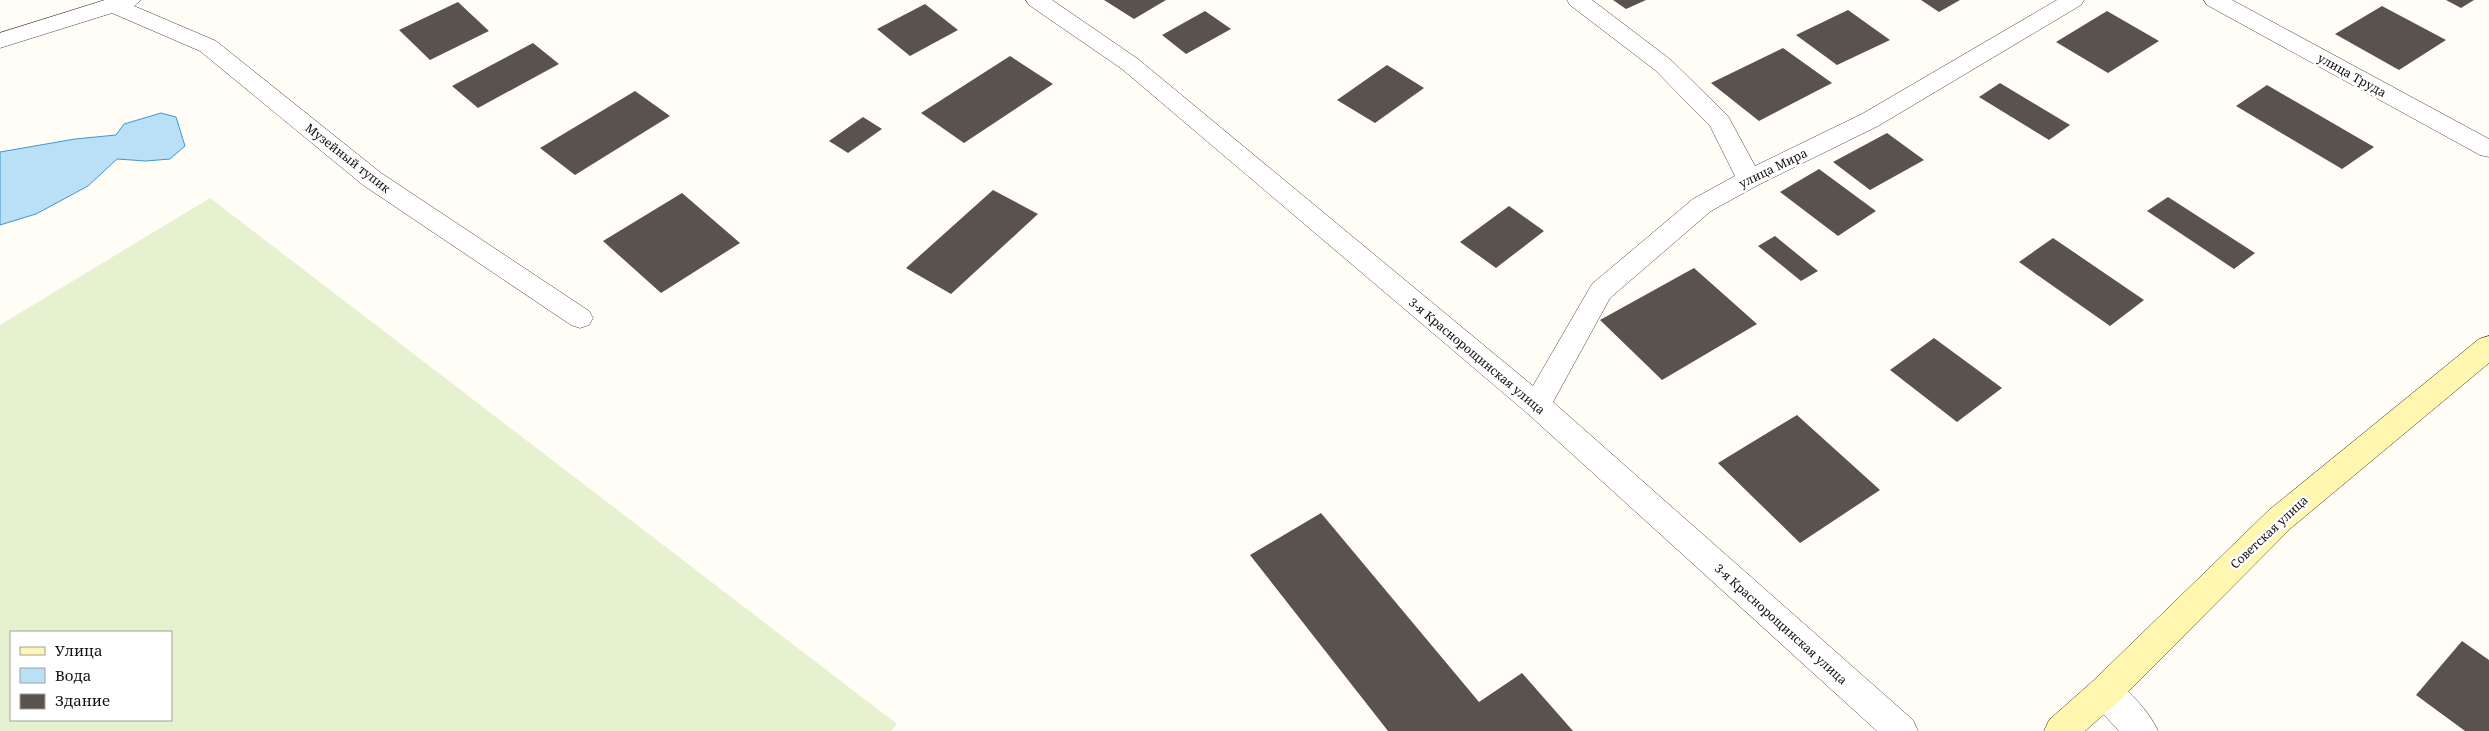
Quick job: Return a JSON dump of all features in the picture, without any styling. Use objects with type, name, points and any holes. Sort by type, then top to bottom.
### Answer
[{"type":"street","name":"3-я Краснорощинская улица","points":[[1038,0],[1130,64],[1537,405],[1901,731]]},
{"type":"street","points":[[1578,0],[1663,65],[1720,122],[1749,179]]},
{"type":"street","name":"улица Мира","points":[[1537,405],[1601,291],[1702,205],[1749,179],[1870,120],[2073,0]]},
{"type":"street","name":"улица Труда","points":[[2215,0],[2489,149]]},
{"type":"street","points":[[0,41],[122,3]]},
{"type":"street","name":"Музейный тупик","points":[[122,3],[208,46],[372,180],[580,318]]},
{"type":"street","name":"Советская улица","points":[[2061,731],[2105,692],[2280,519],[2489,347]]},
{"type":"street","points":[[2105,692],[2142,731]]},
{"type":"green space","points":[[210,198],[897,724],[891,731],[0,731],[0,325]]},
{"type":"water","points":[[161,113],[176,117],[185,146],[170,159],[146,161],[117,159],[88,186],[36,214],[0,225],[0,152],[75,139],[116,135],[124,124]]},
{"type":"building","points":[[1104,0],[1166,0],[1134,19]]},
{"type":"building","points":[[1613,0],[1646,0],[1626,9]]},
{"type":"building","points":[[1921,0],[1960,0],[1939,12]]},
{"type":"building","points":[[2446,0],[2474,0],[2461,8]]},
{"type":"building","points":[[458,2],[489,31],[430,60],[399,30]]},
{"type":"building","points":[[925,4],[958,30],[910,56],[877,29]]},
{"type":"building","points":[[2382,6],[2446,40],[2399,70],[2335,34]]},
{"type":"building","points":[[1848,10],[1890,40],[1837,65],[1796,35]]},
{"type":"building","points":[[1205,11],[1231,29],[1186,54],[1162,35]]},
{"type":"building","points":[[2107,11],[2159,41],[2108,73],[2056,42]]},
{"type":"building","points":[[533,43],[559,64],[478,108],[452,86]]},
{"type":"building","points":[[1783,48],[1832,83],[1759,121],[1711,83]]},
{"type":"building","points":[[1010,56],[1053,84],[964,143],[921,113]]},
{"type":"building","points":[[1387,65],[1424,88],[1375,123],[1337,100]]},
{"type":"building","points":[[2000,83],[2070,125],[2049,140],[1979,97]]},
{"type":"building","points":[[2267,85],[2374,147],[2342,169],[2236,106]]},
{"type":"building","points":[[635,91],[670,116],[575,175],[540,148]]},
{"type":"building","points":[[863,117],[882,129],[848,153],[829,141]]},
{"type":"building","points":[[1887,133],[1924,160],[1870,190],[1833,162]]},
{"type":"building","points":[[1819,169],[1876,211],[1838,236],[1780,192]]},
{"type":"building","points":[[993,190],[1038,214],[951,294],[906,268]]},
{"type":"building","points":[[682,193],[740,243],[661,293],[603,241]]},
{"type":"building","points":[[2168,197],[2255,253],[2234,269],[2147,211]]},
{"type":"building","points":[[1509,206],[1544,231],[1496,268],[1460,242]]},
{"type":"building","points":[[1775,236],[1818,271],[1801,281],[1758,246]]},
{"type":"building","points":[[2053,238],[2144,300],[2110,326],[2019,262]]},
{"type":"building","points":[[1694,268],[1757,324],[1662,380],[1600,320]]},
{"type":"building","points":[[1934,338],[2002,388],[1957,422],[1890,370]]},
{"type":"building","points":[[1797,415],[1880,490],[1800,543],[1718,463]]},
{"type":"building","points":[[1321,513],[1479,702],[1522,673],[1573,731],[1388,731],[1250,555]]},
{"type":"building","points":[[2462,641],[2489,660],[2489,731],[2465,731],[2416,695]]}]
